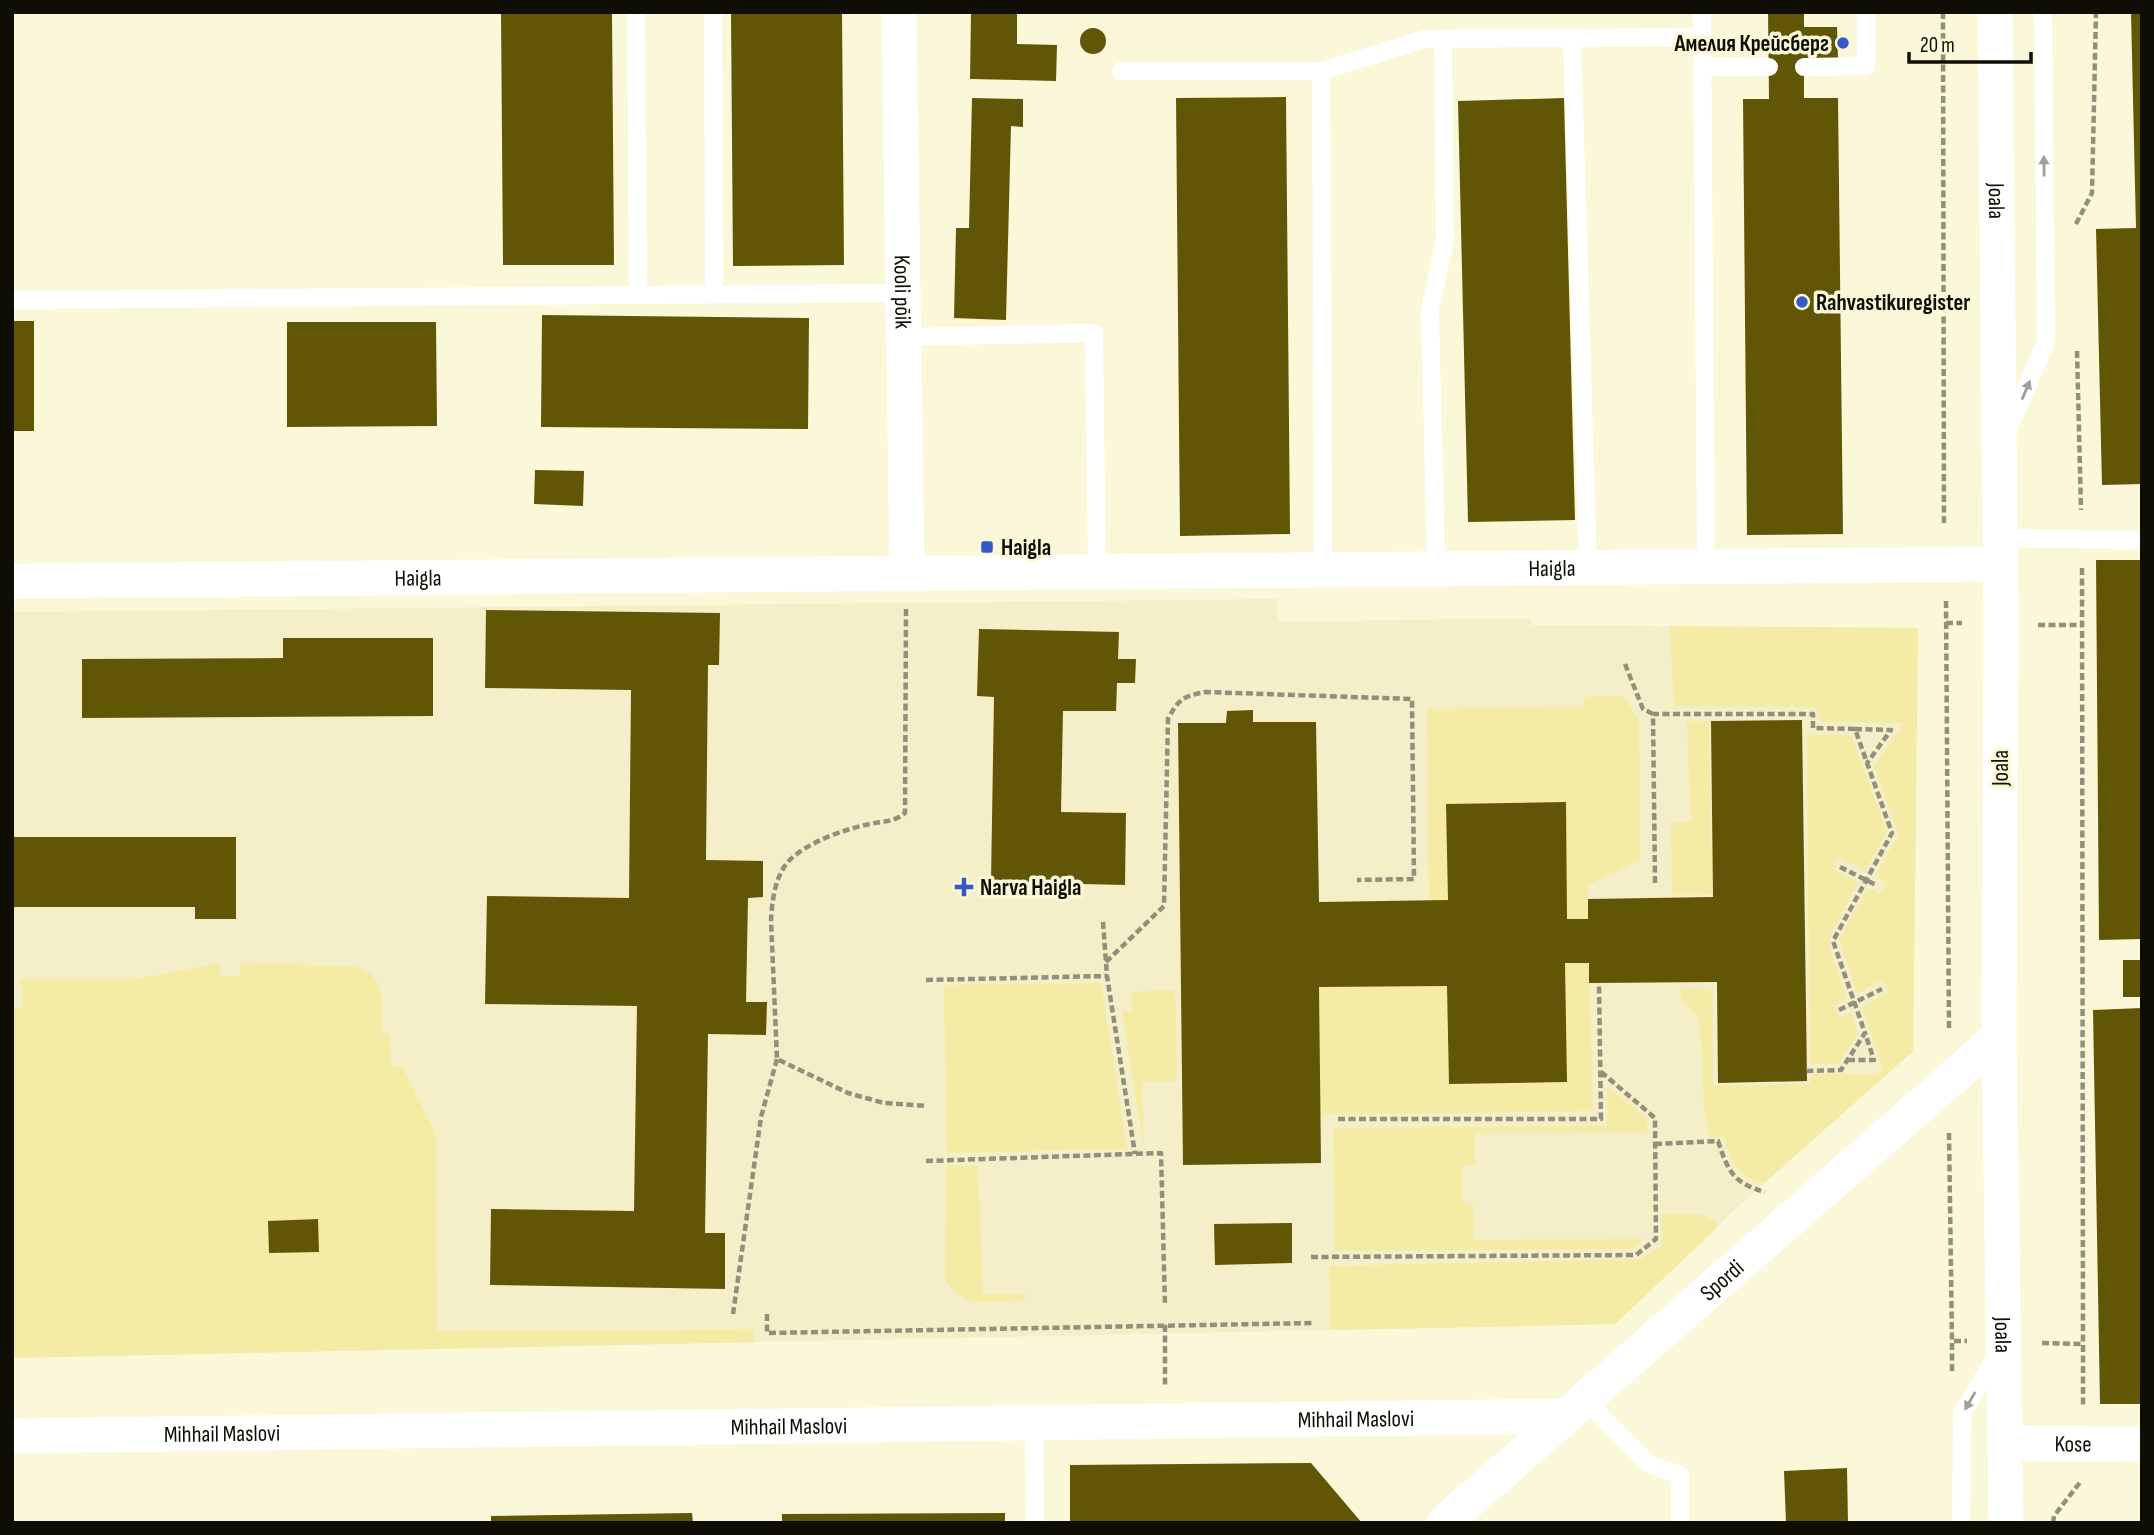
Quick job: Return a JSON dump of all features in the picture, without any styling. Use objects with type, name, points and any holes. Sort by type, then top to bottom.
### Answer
[{"type":"street","name":"Kooli põik","points":[[899,12],[906,586]]},
{"type":"street","name":"Joala","points":[[1995,12],[2000,551],[1999,1037],[2006,1523]]},
{"type":"street","name":"Haigla","points":[[12,581],[906,586],[1097,572],[1706,567],[2000,551]]},
{"type":"street","name":"Spordi","points":[[1444,1523],[1999,1037]]},
{"type":"street","name":"Mihhail Maslovi","points":[[12,1436],[1166,1421],[1575,1408]]},
{"type":"street","name":"Kose","points":[[2005,1443],[2142,1444]]},
{"type":"lane","points":[[636,12],[638,295]]},
{"type":"lane","points":[[713,12],[714,294]]},
{"type":"lane","points":[[1702,12],[1706,567]]},
{"type":"lane","points":[[1804,67],[1866,66],[1866,12]]},
{"type":"lane","points":[[1999,452],[2046,342],[2043,12]]},
{"type":"lane","points":[[1121,71],[1321,71],[1425,39],[1702,37]]},
{"type":"lane","points":[[1572,38],[1588,568]]},
{"type":"lane","points":[[1436,569],[1430,309],[1445,240],[1443,39]]},
{"type":"lane","points":[[1702,67],[1769,67]]},
{"type":"lane","points":[[1321,71],[1323,570]]},
{"type":"lane","points":[[12,300],[903,293]]},
{"type":"lane","points":[[904,337],[1094,333],[1097,572]]},
{"type":"lane","points":[[2000,551],[2082,539],[2142,540]]},
{"type":"lane","points":[[1961,1523],[1962,1414],[2004,1342]]},
{"type":"lane","points":[[1575,1408],[1649,1464],[1679,1475],[1680,1523]]},
{"type":"lane","points":[[1034,1423],[1035,1523]]},
{"type":"path","points":[[2073,231],[2092,192],[2096,12]]},
{"type":"path","points":[[2076,338],[2082,539],[2082,1344]]},
{"type":"path","points":[[733,1314],[761,1118],[777,1059],[772,902],[787,863],[800,852],[849,830],[896,821],[905,813],[906,586]]},
{"type":"path","points":[[1625,664],[1643,709],[1653,714],[1813,715],[1813,728],[1891,730],[1867,763]]},
{"type":"path","points":[[1107,962],[1164,906],[1168,719],[1176,704],[1187,696],[1206,692],[1412,699],[1414,880],[1357,880]]},
{"type":"path","points":[[1653,714],[1655,883]]},
{"type":"path","points":[[1847,1060],[1874,1060],[1833,941],[1892,833],[1855,729]]},
{"type":"path","points":[[1840,867],[1876,885]]},
{"type":"path","points":[[1103,922],[1107,976],[1135,1154]]},
{"type":"path","points":[[926,980],[1107,976]]},
{"type":"path","points":[[1338,1119],[1601,1119],[1599,983]]},
{"type":"path","points":[[1839,1010],[1882,989]]},
{"type":"path","points":[[1807,1070],[1841,1070],[1865,1033]]},
{"type":"path","points":[[777,1059],[848,1093],[884,1102],[926,1106]]},
{"type":"path","points":[[1311,1257],[1636,1255],[1656,1239],[1655,1118],[1600,1071]]},
{"type":"path","points":[[1656,1144],[1718,1141],[1726,1167],[1736,1178],[1749,1187],[1766,1192]]},
{"type":"path","points":[[926,1161],[1161,1153],[1165,1305]]},
{"type":"path","points":[[767,1314],[767,1333],[1312,1323]]},
{"type":"path","points":[[1165,1325],[1166,1421]]},
{"type":"shaded area","name":"Narva Haigla","points":[[1278,599],[1278,622],[1531,618],[1531,625],[1918,628],[1913,1051],[1742,1203],[1615,1324],[12,1358],[12,612]]},
{"type":"shaded area","points":[[1670,626],[1918,628],[1913,1051],[1763,1184],[1748,1177],[1737,1166],[1723,1136],[1710,1138],[1704,1107],[1700,1024],[1695,1013],[1681,1000],[1681,988],[1713,989],[1713,1085],[1810,1084],[1811,1074],[1876,1074],[1883,1068],[1862,1007],[1889,992],[1882,980],[1857,993],[1839,939],[1868,888],[1880,894],[1887,883],[1875,876],[1899,835],[1874,766],[1904,723],[1822,722],[1815,707],[1674,706]]},
{"type":"shaded area","points":[[1623,696],[1639,721],[1640,860],[1588,885],[1588,919],[1567,919],[1565,802],[1447,804],[1448,900],[1429,900],[1427,709],[1584,707],[1584,697]]},
{"type":"shaded area","points":[[1687,721],[1709,721],[1712,895],[1672,895],[1671,822],[1691,821]]},
{"type":"shaded area","points":[[1807,735],[1851,735],[1887,832],[1865,870],[1839,857],[1833,869],[1858,883],[1830,935],[1830,948],[1847,999],[1834,1006],[1840,1018],[1851,1012],[1858,1034],[1839,1064],[1810,1064]]},
{"type":"shaded area","points":[[219,963],[220,977],[240,976],[240,963],[352,966],[372,975],[377,983],[382,1001],[382,1033],[390,1034],[391,1066],[402,1066],[436,1135],[437,1331],[753,1329],[755,1342],[12,1358],[12,1008],[22,1008],[21,979],[137,979]]},
{"type":"shaded area","points":[[1565,963],[1589,963],[1593,1111],[1320,1115],[1319,987],[1447,986],[1449,1083],[1567,1082]]},
{"type":"shaded area","points":[[1101,983],[1127,1149],[947,1153],[944,985]]},
{"type":"shaded area","points":[[1175,990],[1177,1081],[1142,1082],[1144,1148],[1122,1011],[1133,1011],[1132,992]]},
{"type":"shaded area","points":[[1607,1086],[1647,1119],[1647,1132],[1475,1133],[1475,1165],[1462,1166],[1462,1203],[1473,1203],[1474,1240],[1644,1239],[1632,1249],[1334,1251],[1333,1128],[1607,1126]]},
{"type":"shaded area","points":[[978,1165],[983,1294],[1025,1293],[1025,1300],[970,1300],[952,1289],[945,1279],[946,1166]]},
{"type":"shaded area","points":[[1661,1214],[1700,1215],[1719,1226],[1615,1324],[1331,1330],[1329,1266],[1641,1259],[1662,1246]]},
{"type":"building","points":[[501,12],[612,12],[614,265],[503,265]]},
{"type":"building","points":[[731,12],[842,12],[844,265],[733,266]]},
{"type":"building","points":[[971,12],[1017,12],[1017,44],[1057,45],[1056,81],[970,79]]},
{"type":"building","points":[[1768,12],[1804,12],[1804,27],[1837,27],[1838,58],[1804,58],[1804,98],[1838,98],[1843,534],[1747,535],[1743,99],[1769,99]]},
{"type":"building","points":[[2131,12],[2142,12],[2142,484],[2102,485],[2096,229],[2136,228]]},
{"type":"building","points":[[1093,28],[1102,32],[1106,41],[1102,50],[1093,54],[1084,50],[1080,41],[1084,32]]},
{"type":"building","points":[[1286,97],[1290,534],[1180,536],[1176,98]]},
{"type":"building","points":[[972,98],[1023,99],[1023,127],[1011,126],[1006,320],[954,318],[956,228],[969,228]]},
{"type":"building","points":[[1564,98],[1575,520],[1468,522],[1458,101]]},
{"type":"building","points":[[542,315],[809,318],[808,429],[541,427]]},
{"type":"building","points":[[12,321],[34,321],[34,431],[12,431]]},
{"type":"building","points":[[287,322],[436,322],[437,426],[287,427]]},
{"type":"building","points":[[535,470],[584,471],[583,506],[534,504]]},
{"type":"building","points":[[2096,560],[2142,560],[2142,939],[2099,940]]},
{"type":"building","points":[[486,610],[720,613],[719,665],[708,665],[706,860],[763,861],[763,897],[748,898],[746,1002],[767,1002],[766,1035],[708,1034],[705,1233],[725,1233],[725,1289],[490,1285],[491,1209],[634,1211],[637,1006],[485,1004],[487,896],[629,898],[631,690],[485,688]]},
{"type":"building","points":[[979,629],[1119,632],[1118,659],[1136,659],[1135,683],[1117,683],[1116,711],[1063,711],[1061,812],[1126,813],[1125,885],[991,882],[994,697],[977,696]]},
{"type":"building","points":[[283,638],[433,638],[433,716],[82,718],[82,659],[283,658]]},
{"type":"building","points":[[1253,710],[1253,722],[1316,722],[1319,902],[1448,900],[1446,804],[1566,802],[1567,919],[1588,919],[1588,899],[1713,897],[1711,721],[1802,720],[1807,1081],[1718,1083],[1717,982],[1589,983],[1589,963],[1565,963],[1567,1082],[1449,1084],[1447,986],[1319,987],[1321,1163],[1183,1165],[1178,723],[1226,723],[1227,711]]},
{"type":"building","points":[[12,837],[236,837],[236,919],[195,919],[195,907],[12,907]]},
{"type":"building","points":[[2123,960],[2142,960],[2142,997],[2123,997]]},
{"type":"building","points":[[2142,1008],[2142,1404],[2100,1404],[2093,1010]]},
{"type":"building","points":[[318,1219],[319,1252],[269,1253],[268,1221]]},
{"type":"building","points":[[1292,1223],[1292,1263],[1215,1265],[1214,1224]]},
{"type":"building","points":[[1311,1463],[1362,1523],[1070,1523],[1070,1465]]},
{"type":"building","points":[[1847,1468],[1848,1523],[1786,1523],[1784,1471]]},
{"type":"building","points":[[692,1513],[693,1523],[491,1523],[491,1516]]},
{"type":"building","points":[[1005,1513],[1005,1523],[782,1523],[782,1514]]},
{"type":"place","name":"Амелия Крейсберг","points":[[1843,43]]},
{"type":"place","name":"Rahvastikuregister","points":[[1802,302]]},
{"type":"place","name":"Haigla","points":[[987,547]]},
{"type":"place","name":"Narva Haigla","points":[[964,887]]}]
